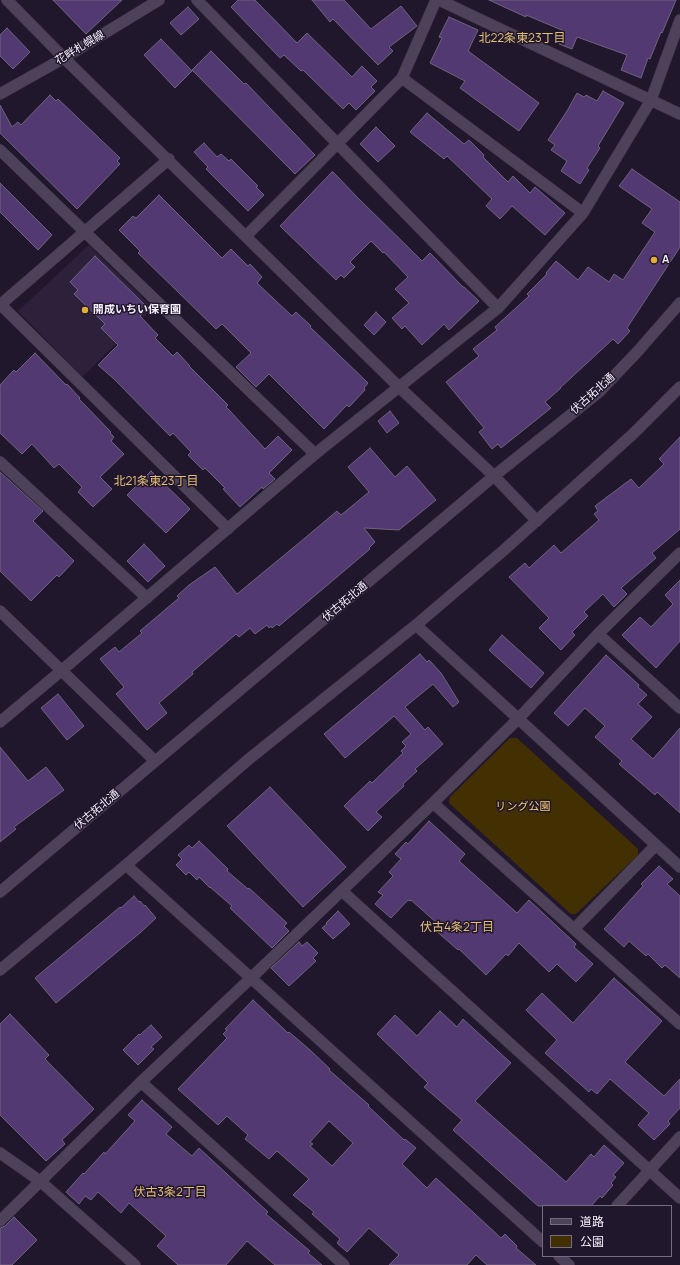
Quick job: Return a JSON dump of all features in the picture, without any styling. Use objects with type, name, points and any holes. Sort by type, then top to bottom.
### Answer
[{"type":"street","points":[[7,0],[64,58],[399,387],[494,476],[537,521]]},
{"type":"street","name":"花畔札幌線","points":[[0,94],[64,58],[158,0]]},
{"type":"street","points":[[196,0],[498,308]]},
{"type":"street","points":[[246,236],[402,78],[436,0]]},
{"type":"street","points":[[439,0],[680,114]]},
{"type":"street","points":[[0,722],[315,454],[498,308],[583,213],[651,100],[680,20]]},
{"type":"street","points":[[402,78],[583,213]]},
{"type":"street","points":[[0,150],[315,454]]},
{"type":"street","points":[[168,160],[0,304],[228,529]]},
{"type":"street","name":"伏古拓北通","points":[[0,892],[494,476],[599,392],[680,303]]},
{"type":"street","points":[[0,970],[126,865],[249,759],[416,625],[504,550],[633,434],[680,387]]},
{"type":"street","points":[[0,462],[146,598]]},
{"type":"street","points":[[0,1221],[141,1082],[433,803],[518,719],[598,634],[680,554]]},
{"type":"street","points":[[0,611],[155,761]]},
{"type":"street","points":[[416,625],[680,867]]},
{"type":"street","points":[[598,634],[680,708]]},
{"type":"street","points":[[433,803],[680,1024]]},
{"type":"street","points":[[574,929],[656,846]]},
{"type":"street","points":[[126,865],[542,1241]]},
{"type":"street","points":[[342,891],[680,1198]]},
{"type":"street","points":[[141,1082],[344,1265]]},
{"type":"street","points":[[618,1205],[680,1137]]},
{"type":"street","points":[[0,1153],[40,1181],[135,1265]]},
{"type":"shaded area","name":"開成いちい保育園","points":[[89,245],[153,308],[82,377],[18,311]]},
{"type":"green space","name":"リング公園","points":[[510,738],[517,738],[638,849],[638,855],[576,914],[571,914],[449,803],[450,797]]},
{"type":"building","points":[[53,0],[122,0],[86,34]]},
{"type":"building","points":[[238,0],[255,0],[297,43],[307,33],[352,77],[362,66],[377,81],[371,87],[375,91],[356,110],[349,103],[343,109],[303,70],[301,71],[284,55],[280,58],[231,7]]},
{"type":"building","points":[[312,0],[344,0],[371,29],[401,6],[417,26],[389,47],[393,51],[378,65],[333,19],[330,22]]},
{"type":"building","points":[[489,0],[676,0],[650,59],[648,58],[641,78],[621,70],[627,55],[577,37],[572,49],[559,44],[564,31],[526,15],[526,17]]},
{"type":"building","points":[[188,7],[199,19],[181,35],[170,23]]},
{"type":"building","points":[[449,17],[478,30],[468,51],[539,103],[519,131],[460,88],[465,81],[430,63],[442,38],[439,37]]},
{"type":"building","points":[[7,28],[30,52],[13,69],[0,56],[0,35]]},
{"type":"building","points":[[161,39],[192,71],[175,88],[144,55]]},
{"type":"building","points":[[211,51],[244,84],[246,83],[315,155],[295,174],[192,70]]},
{"type":"building","points":[[603,91],[624,103],[598,146],[600,148],[587,168],[589,170],[580,184],[561,171],[567,161],[551,150],[555,145],[548,140],[577,93],[584,97],[586,95],[597,101]]},
{"type":"building","points":[[50,95],[56,101],[58,99],[120,158],[117,161],[120,164],[77,209],[0,133],[0,105],[12,127],[18,122],[21,125]]},
{"type":"building","points":[[427,113],[464,144],[469,140],[484,155],[483,157],[508,182],[513,176],[530,193],[535,187],[565,213],[545,235],[512,206],[500,219],[486,206],[492,199],[447,156],[444,159],[410,132]]},
{"type":"building","points":[[376,127],[395,146],[378,162],[360,144]]},
{"type":"building","points":[[204,143],[217,157],[221,154],[229,161],[231,159],[258,186],[256,187],[264,195],[248,211],[206,169],[208,167],[194,152]]},
{"type":"building","points":[[632,169],[680,202],[680,247],[627,328],[630,331],[618,344],[613,339],[545,402],[551,408],[501,448],[498,444],[492,449],[479,432],[484,428],[446,382],[479,356],[473,349],[497,330],[495,327],[529,296],[527,294],[547,274],[546,273],[556,261],[578,280],[588,267],[609,282],[614,274],[623,280],[655,232],[642,223],[652,209],[619,186]]},
{"type":"building","points":[[332,172],[422,261],[430,253],[479,301],[449,330],[444,324],[422,345],[405,326],[402,329],[392,318],[409,303],[395,289],[408,277],[371,241],[350,262],[355,267],[344,278],[341,275],[336,280],[280,226]]},
{"type":"building","points":[[0,183],[52,235],[38,250],[0,212]]},
{"type":"building","points":[[159,195],[222,258],[231,249],[248,266],[250,264],[262,277],[257,283],[292,316],[296,312],[368,383],[364,388],[365,390],[349,407],[347,405],[324,429],[269,374],[256,387],[236,367],[251,353],[222,324],[216,329],[138,253],[140,251],[119,230],[133,216],[136,218]]},
{"type":"building","points":[[95,256],[148,308],[140,316],[158,335],[155,338],[173,356],[177,352],[228,405],[226,407],[265,449],[278,436],[292,450],[269,473],[275,479],[263,489],[262,487],[240,507],[223,489],[225,488],[205,468],[203,470],[188,455],[191,452],[173,433],[170,436],[114,379],[98,365],[118,345],[101,328],[105,324],[74,294],[78,290],[70,282]]},
{"type":"building","points":[[376,312],[386,322],[374,335],[364,325]]},
{"type":"building","points":[[35,353],[66,385],[67,384],[80,398],[79,399],[111,432],[110,433],[114,437],[111,441],[124,454],[100,477],[112,489],[93,507],[78,492],[82,487],[59,464],[54,468],[32,444],[22,454],[0,433],[0,385],[14,370],[16,372]]},
{"type":"building","points":[[390,411],[399,423],[387,433],[378,421]]},
{"type":"building","points":[[680,437],[680,529],[652,553],[656,558],[621,588],[627,594],[614,607],[603,594],[584,612],[588,616],[572,632],[575,635],[561,650],[539,628],[549,618],[509,577],[525,563],[529,568],[554,545],[561,553],[599,520],[594,514],[598,511],[595,506],[631,479],[639,488],[664,464],[659,459]]},
{"type":"building","points":[[370,448],[395,477],[407,466],[436,500],[399,530],[364,528],[375,542],[369,548],[370,549],[279,626],[277,624],[272,628],[271,626],[269,628],[267,625],[255,634],[250,628],[239,637],[236,634],[159,703],[167,713],[147,730],[116,694],[124,687],[100,659],[115,647],[119,652],[142,633],[140,631],[179,598],[177,596],[189,585],[215,567],[237,594],[337,511],[341,515],[369,492],[348,467]]},
{"type":"building","points":[[151,471],[190,509],[166,533],[127,495]]},
{"type":"building","points":[[0,472],[43,511],[33,521],[74,561],[59,577],[57,575],[31,601],[0,571]]},
{"type":"building","points":[[144,544],[165,566],[148,582],[127,561]]},
{"type":"building","points":[[680,580],[680,641],[656,668],[622,635],[640,617],[651,627],[673,604],[665,595]]},
{"type":"building","points":[[502,635],[544,673],[531,688],[489,650]]},
{"type":"building","points":[[420,654],[427,662],[429,660],[441,673],[459,702],[453,707],[433,684],[405,707],[425,730],[428,727],[443,744],[415,769],[417,771],[403,784],[404,786],[376,812],[382,817],[368,831],[344,806],[370,781],[372,783],[403,753],[401,751],[406,746],[402,742],[411,734],[394,716],[345,758],[324,734]]},
{"type":"building","points":[[606,655],[639,685],[638,687],[647,695],[638,704],[652,717],[631,739],[653,759],[680,728],[680,813],[657,792],[655,795],[619,764],[622,761],[595,737],[605,726],[585,708],[568,726],[554,713]]},
{"type":"building","points":[[58,694],[84,726],[67,740],[41,708]]},
{"type":"building","points":[[0,747],[28,781],[46,767],[64,790],[14,827],[16,829],[0,842]]},
{"type":"building","points":[[270,787],[346,867],[303,907],[227,826]]},
{"type":"building","points":[[429,821],[465,854],[459,861],[517,913],[529,900],[576,944],[574,947],[593,964],[576,982],[557,964],[549,972],[519,943],[508,956],[506,954],[486,975],[459,949],[458,950],[434,929],[438,924],[411,900],[408,900],[391,918],[375,904],[383,895],[378,892],[393,876],[389,872],[401,859],[395,854],[406,842],[408,844]]},
{"type":"building","points":[[199,841],[228,869],[227,871],[248,889],[249,888],[287,923],[284,926],[289,931],[272,948],[230,908],[232,906],[199,877],[197,880],[189,872],[186,875],[176,865],[182,859],[178,855],[189,845],[192,848]]},
{"type":"building","points":[[659,866],[673,879],[667,884],[680,896],[680,978],[665,965],[662,968],[648,954],[646,956],[629,941],[624,947],[604,929],[643,886],[641,884]]},
{"type":"building","points":[[134,896],[139,902],[140,901],[144,906],[145,905],[156,918],[56,1003],[35,978]]},
{"type":"building","points":[[338,911],[350,924],[333,939],[322,928]]},
{"type":"building","points":[[299,942],[302,946],[307,942],[318,953],[313,958],[316,961],[289,986],[271,968]]},
{"type":"building","points":[[614,978],[662,1021],[625,1062],[664,1096],[680,1079],[680,1108],[668,1121],[670,1124],[654,1140],[638,1125],[649,1113],[610,1079],[597,1094],[591,1089],[589,1092],[545,1053],[557,1040],[526,1010],[542,993],[573,1023]]},
{"type":"building","points":[[253,1000],[288,1033],[289,1032],[310,1050],[330,1069],[329,1070],[369,1105],[368,1106],[404,1140],[405,1139],[416,1148],[402,1164],[427,1188],[436,1178],[501,1238],[505,1234],[517,1246],[516,1248],[536,1265],[487,1265],[476,1255],[467,1265],[389,1265],[399,1255],[369,1228],[347,1252],[337,1243],[340,1239],[312,1214],[314,1212],[293,1195],[309,1179],[277,1151],[269,1159],[245,1139],[248,1135],[227,1116],[218,1125],[178,1089],[227,1038],[223,1034],[227,1030],[225,1029]],"holes":[[[329,1121],[353,1143],[332,1166],[310,1146],[313,1144],[310,1142]]]},
{"type":"building","points":[[440,1011],[457,1027],[463,1019],[511,1063],[475,1101],[566,1182],[591,1154],[594,1157],[604,1145],[624,1163],[613,1175],[616,1177],[611,1183],[613,1185],[602,1198],[600,1196],[592,1205],[538,1206],[453,1130],[462,1120],[424,1087],[428,1083],[377,1034],[395,1015],[417,1036]]},
{"type":"building","points":[[10,1014],[49,1055],[45,1059],[94,1109],[62,1140],[65,1144],[46,1161],[0,1115],[0,1024]]},
{"type":"building","points":[[151,1025],[162,1037],[151,1047],[154,1049],[138,1065],[123,1050],[139,1034],[140,1035]]},
{"type":"building","points":[[142,1100],[172,1127],[166,1134],[192,1156],[199,1148],[268,1212],[266,1214],[310,1251],[308,1253],[322,1265],[275,1265],[247,1241],[226,1265],[178,1265],[157,1246],[166,1236],[129,1203],[121,1213],[98,1192],[91,1200],[85,1196],[79,1204],[66,1192],[104,1152],[105,1154],[135,1121],[128,1115]]},
{"type":"building","points":[[14,1217],[37,1240],[12,1265],[0,1265],[0,1228],[5,1226]]},
{"type":"place","name":"A","points":[[654,260]]},
{"type":"place","name":"開成いちい保育園","points":[[85,310]]},
{"type":"district","name":"北22条東23丁目","points":[[522,39]]},
{"type":"district","name":"北21条東23丁目","points":[[156,482]]},
{"type":"district","name":"伏古4条2丁目","points":[[457,928]]},
{"type":"district","name":"伏古3条2丁目","points":[[170,1193]]}]
